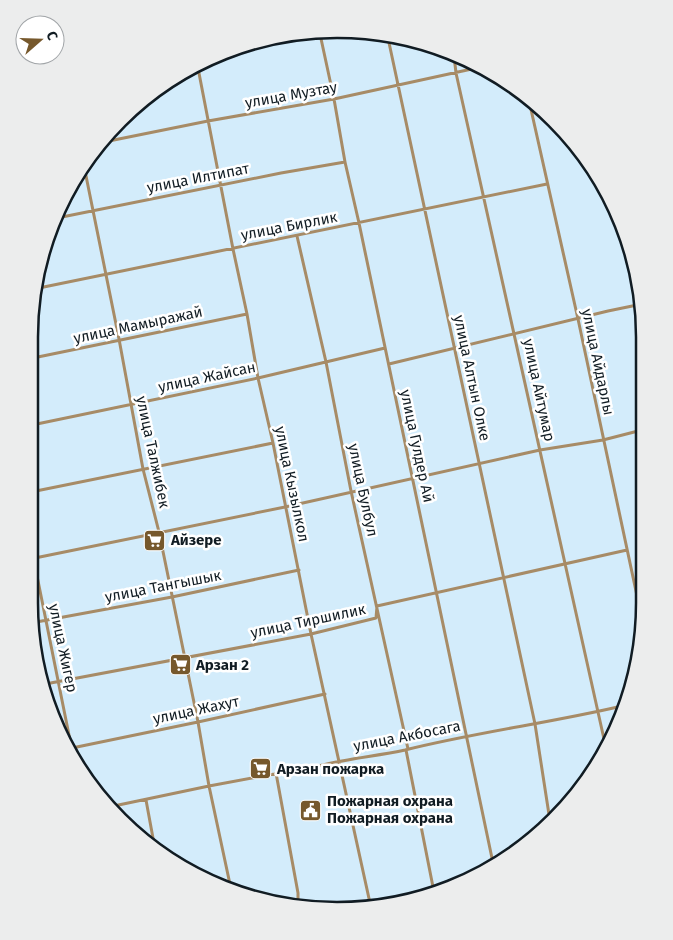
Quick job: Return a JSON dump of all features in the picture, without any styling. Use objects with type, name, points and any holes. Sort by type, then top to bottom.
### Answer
[{"type":"street","name":"улица Гулдер Ай","points":[[321,38],[334,100],[344,162],[389,364],[492,858]]},
{"type":"street","name":"улица Алтын Олке","points":[[389,42],[535,724],[549,814]]},
{"type":"street","name":"улица Айтумар","points":[[455,62],[604,738]]},
{"type":"street","name":"улица Музтау","points":[[111,141],[208,121],[334,100],[471,69]]},
{"type":"street","name":"улица Кызылкол","points":[[199,71],[258,378],[273,443],[311,634],[370,901]]},
{"type":"street","name":"улица Айдарлы","points":[[531,109],[636,592]]},
{"type":"street","name":"улица Илтипат","points":[[62,217],[344,162]]},
{"type":"street","name":"улица Талжибек","points":[[85,174],[132,404],[143,469],[159,532],[230,883]]},
{"type":"street","name":"улица Бирлик","points":[[41,288],[547,184]]},
{"type":"street","name":"улица Булбул","points":[[296,236],[326,362],[351,492],[407,749],[433,887]]},
{"type":"street","points":[[389,364],[634,306]]},
{"type":"street","name":"улица Мамыражай","points":[[38,357],[247,314]]},
{"type":"street","name":"улица Жайсан","points":[[38,424],[258,378],[385,348]]},
{"type":"street","points":[[38,557],[285,507],[479,463],[540,450],[603,440],[636,432]]},
{"type":"street","points":[[38,491],[273,443]]},
{"type":"street","name":"улица Тиршилик","points":[[49,683],[311,634],[376,618],[377,606],[627,550]]},
{"type":"street","name":"улица Тангышык","points":[[38,622],[172,597],[299,570]]},
{"type":"street","name":"улица Жигер","points":[[38,587],[70,740]]},
{"type":"street","name":"улица Жахут","points":[[75,747],[325,694]]},
{"type":"street","name":"улица Акбосага","points":[[116,806],[323,765],[339,760],[407,749],[617,707]]},
{"type":"street","points":[[276,773],[298,900]]},
{"type":"street","points":[[146,800],[153,841]]},
{"type":"place","name":"Айзере","points":[[155,540]]},
{"type":"place","name":"Арзан 2","points":[[180,665]]},
{"type":"place","name":"Арзан пожарка","points":[[261,769]]},
{"type":"place","name":"Пожарная охрана Пожарная охрана","points":[[311,810]]}]
